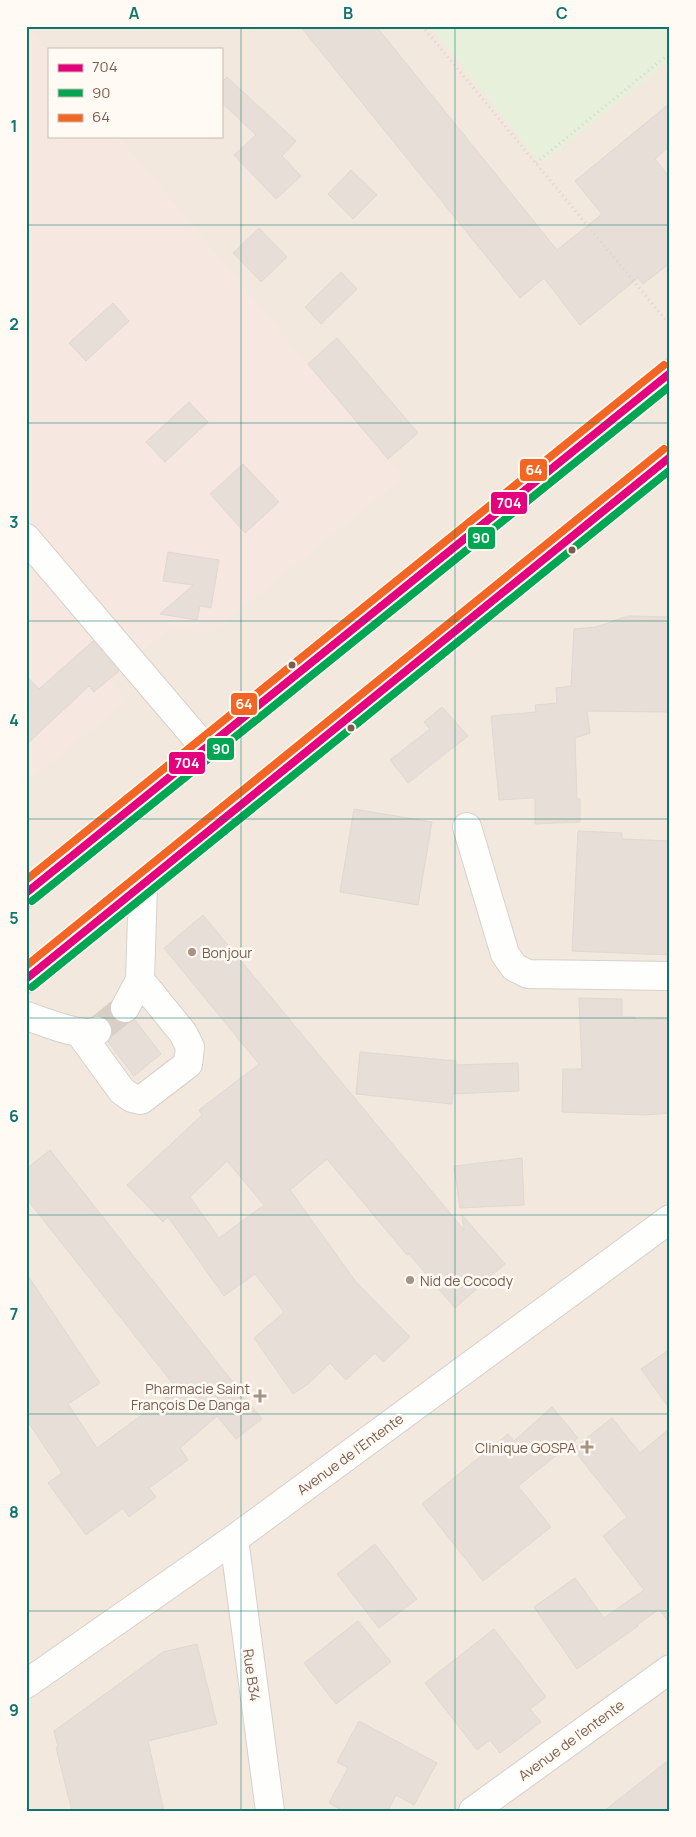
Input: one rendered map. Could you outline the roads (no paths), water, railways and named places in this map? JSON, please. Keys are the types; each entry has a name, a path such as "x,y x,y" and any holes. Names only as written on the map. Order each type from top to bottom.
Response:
{"main road":[{"path":"26,893 670,373"},
{"path":"26,979 670,457"}],"street":[{"path":"26,538 205,748"},
{"path":"468,827 505,954 514,967 528,974 670,976"},
{"path":"125,1008 140,980 143,886"},
{"path":"26,1016 88,1031 122,1091 132,1098 141,1100 188,1064 190,1047 184,1033 140,980"},
{"name":"Avenue de l'Entente","path":"26,1684 234,1539 670,1218"},
{"name":"Rue B34","path":"234,1539 270,1811"},
{"name":"Avenue de l'entente","path":"473,1811 670,1669"}],"tunnel":[{"path":"98,1030 125,1008"}],"place":[{"name":"Bonjour","path":"192,952"},
{"name":"Nid de Cocody","path":"410,1280"},
{"name":"Pharmacie Saint François De Danga","path":"260,1396"},
{"name":"Clinique GOSPA","path":"587,1447"}]}
